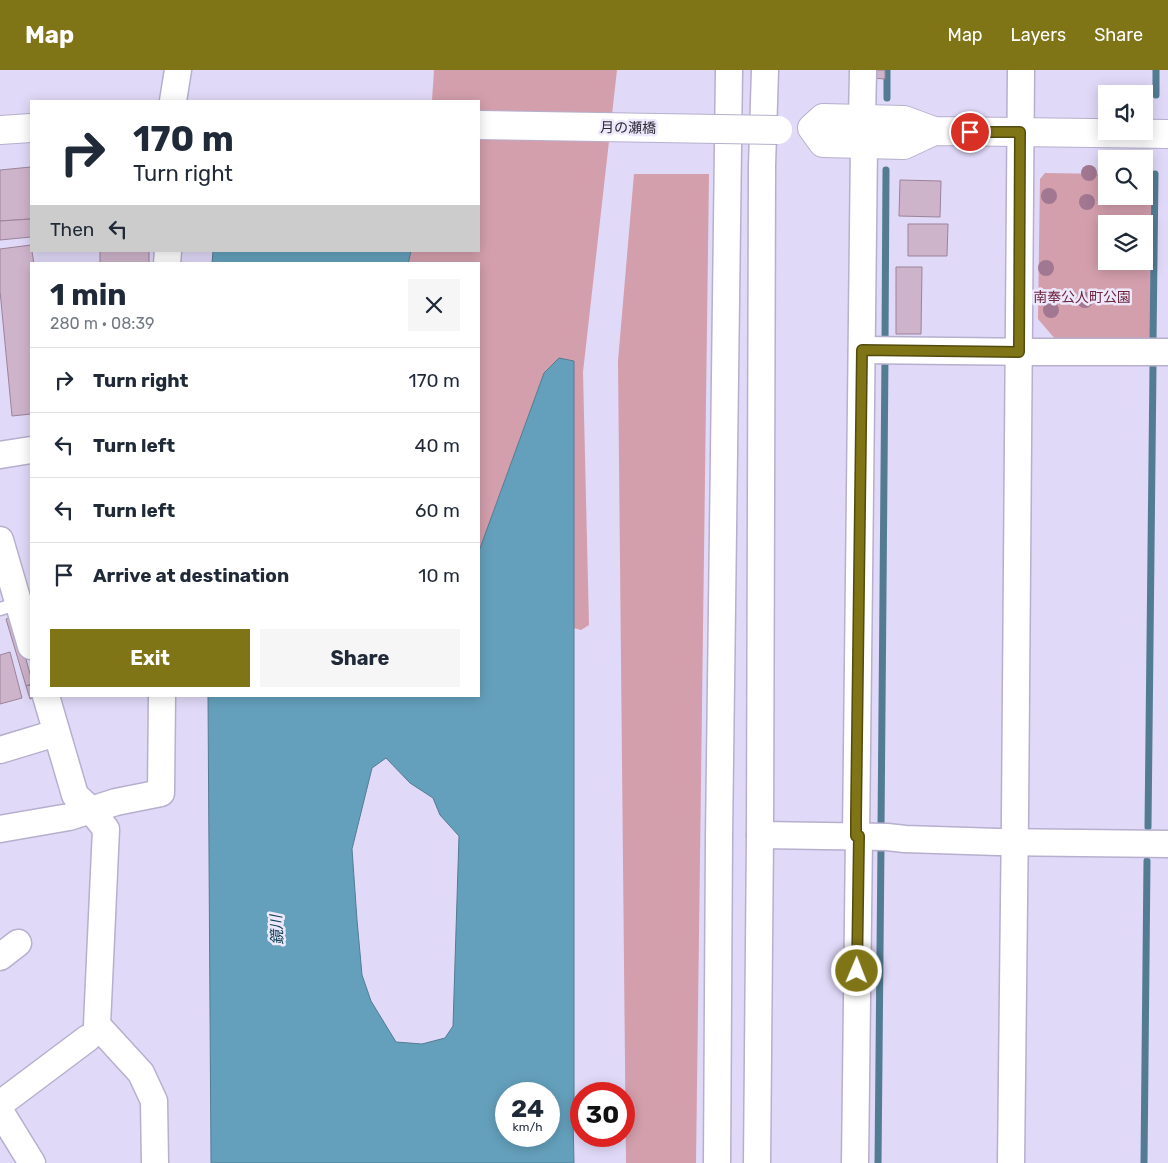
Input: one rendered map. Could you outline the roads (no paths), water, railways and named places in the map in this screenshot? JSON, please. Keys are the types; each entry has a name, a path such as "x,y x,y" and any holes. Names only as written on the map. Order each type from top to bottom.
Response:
{"street":[{"path":"173,100 178,70"},
{"path":"716,1163 729,70"},
{"path":"757,1163 762,166 765,70"},
{"path":"854,1163 863,70"},
{"path":"1011,1163 1021,70"},
{"name":"月の瀬橋","path":"480,125 778,130 812,128 823,143 863,131"},
{"path":"0,130 30,128"},
{"path":"863,131 904,144 934,131 1168,134"},
{"path":"862,350 1168,352"},
{"path":"0,455 30,450"},
{"path":"0,540 9,606 30,644"},
{"path":"46,697 75,796 90,809 106,829 97,1024 142,1073 154,1101 155,1163"},
{"path":"0,829 69,817 116,802 161,793 162,697"},
{"path":"0,750 56,733"},
{"path":"760,835 1168,844"},
{"path":"0,1104 88,1038"},
{"path":"0,1111 32,1163"}],"water":[{"path":"213,252 411,252 408,262 212,262"},
{"name":"鏡川","path":"559,358 574,361 574,1082 570,1082 570,1147 574,1147 574,1163 211,1163 208,697 480,697 480,548 544,373","holes":["386,758 410,783 433,798 440,815 459,836 453,1026 445,1038 422,1044 396,1042 371,1001 362,975 352,849 372,768"]}],"waterway":[{"path":"887,70 887,98"},
{"path":"1156,70 1156,95"},
{"path":"885,344 886,170"},
{"path":"1153,341 1155,174"},
{"path":"881,828 885,356"},
{"path":"1148,827 1153,367"},
{"path":"878,1163 881,846"},
{"path":"1144,1163 1147,861"}],"park label":[{"name":"南奉公人町公園","path":"1082,297"}]}
